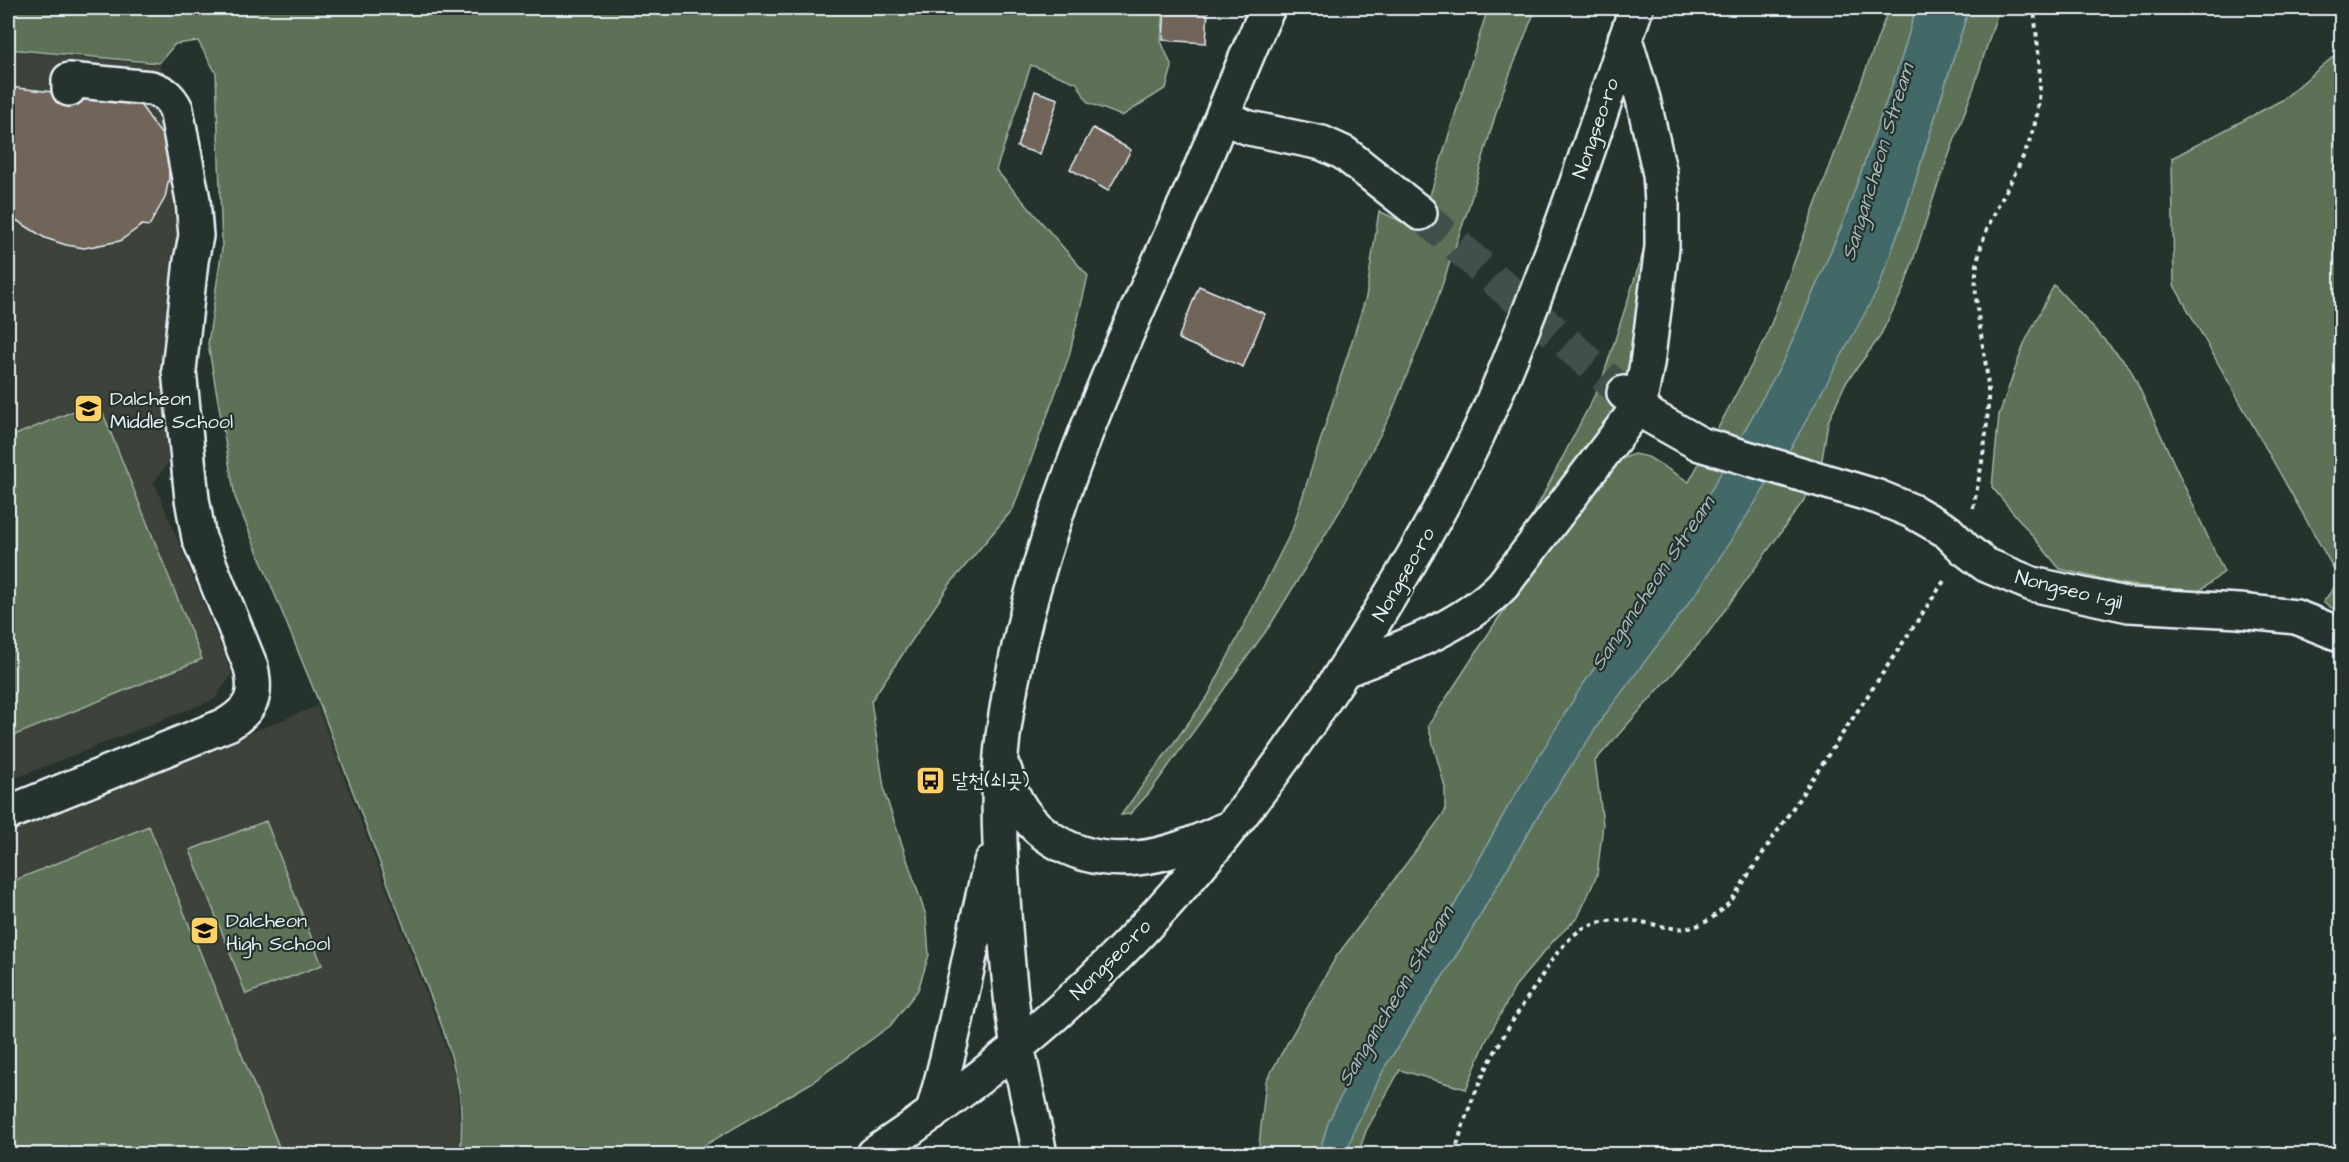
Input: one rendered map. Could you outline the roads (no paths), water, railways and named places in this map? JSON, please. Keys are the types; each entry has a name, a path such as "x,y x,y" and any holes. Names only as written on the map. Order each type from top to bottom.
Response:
{"street":[{"path":"1040,1155 1018,1047 1004,921 999,828 1003,738 1021,642 1043,555 1082,441 1268,8"},
{"name":"Nongseo-ro","path":"874,1155 932,1114 1018,1047 1104,968 1179,890 1234,825 1347,669 1425,538 1483,422 1523,330 1636,8"},
{"path":"1347,669 1418,641 1474,610 1503,585 1631,399 1647,364 1662,247 1662,202 1660,174 1643,99 1625,39"},
{"path":"8,813 228,724 240,716 250,704 255,686 251,667 199,538 192,499 179,370 191,261 196,236 193,200 176,109 171,99 162,91 151,88 69,80 69,89"},
{"path":"1222,117 1249,128 1322,143 1344,153 1420,213"},
{"name":"Nongseo 1-gil","path":"1631,399 1681,435 1700,444 1878,497 1912,511 1947,531 1986,565 2032,584 2129,605 2239,611 2296,617 2342,635"},
{"path":"1002,760 1009,790 1022,812 1046,837 1067,849 1119,859 1138,858 1186,847 1234,825"},
{"path":"932,1114 947,1065 976,923 999,828"}],"water":[{"name":"Sangancheon Stream","path":"1916,8 1969,8 1905,214 1877,291 1792,446 1698,591 1604,716 1536,819 1461,948 1386,1065 1355,1128 1346,1154 1319,1154 1328,1123 1361,1054 1447,919 1506,810 1580,689 1671,558 1785,358 1843,223 1902,57"}],"tunnel":[{"path":"1420,213 1622,392"}],"place":[{"name":"Dalcheon Middle School","path":"89,409"},
{"name":"달천(쇠곳)","path":"931,780"},
{"name":"Dalcheon High School","path":"205,931"}]}
